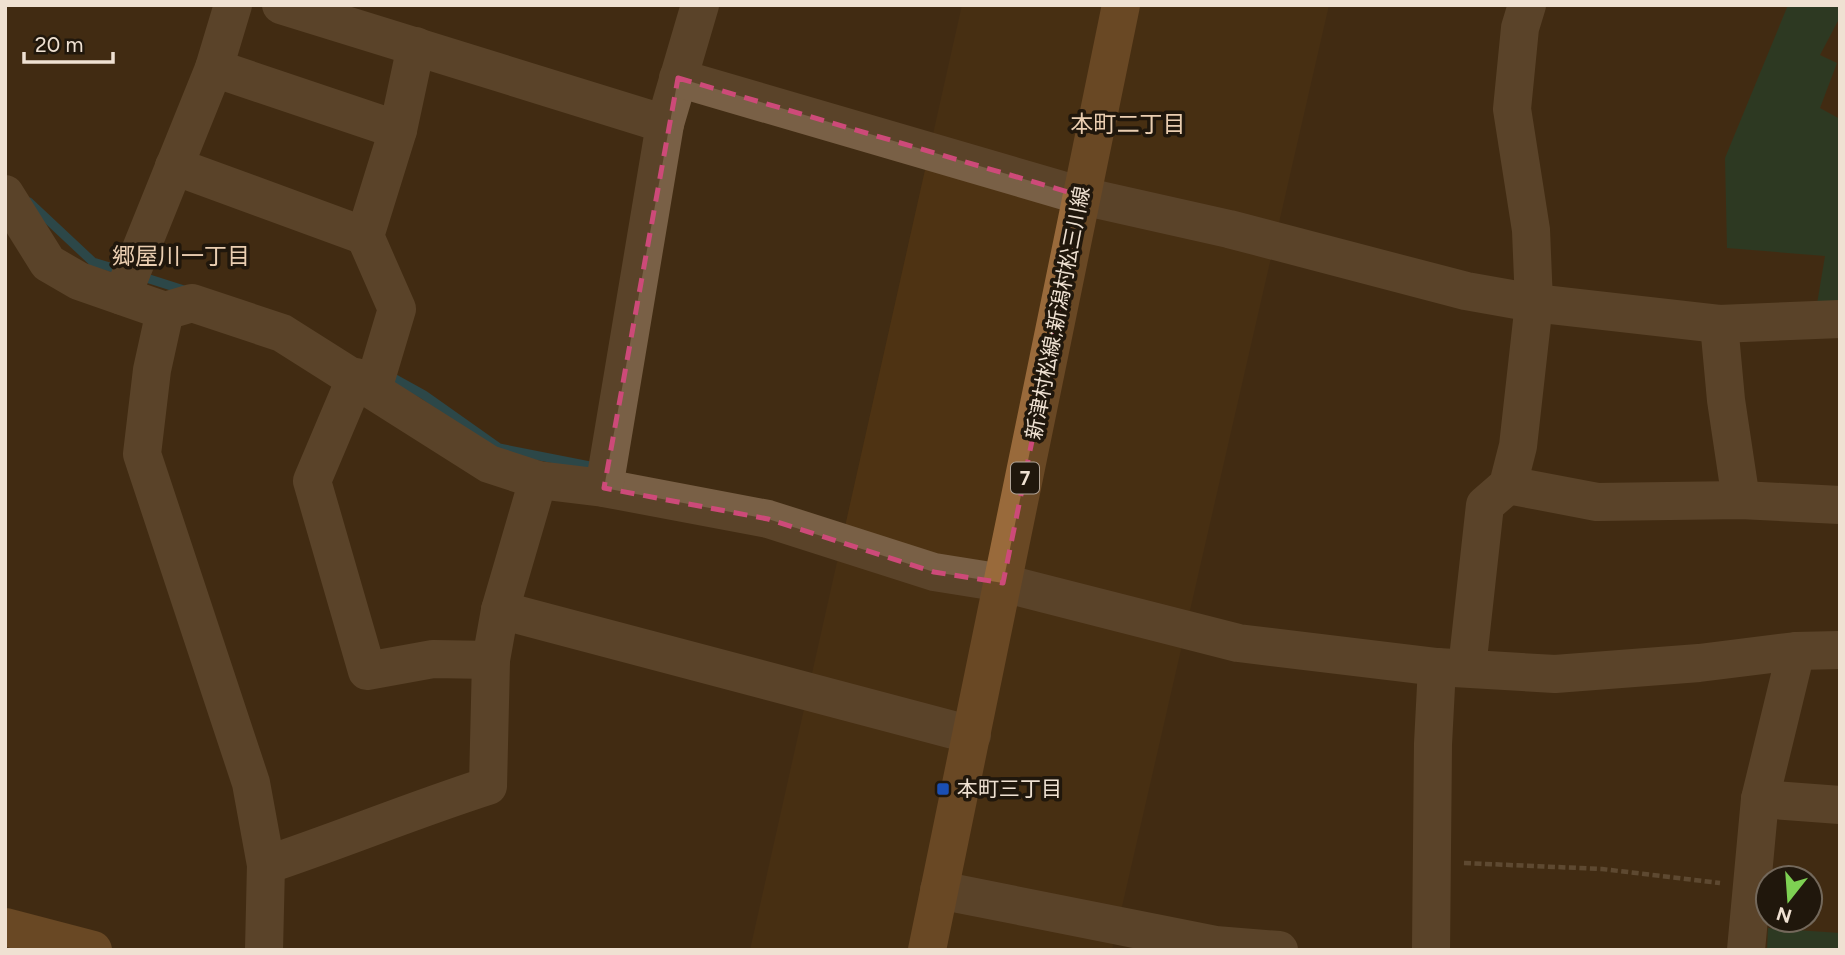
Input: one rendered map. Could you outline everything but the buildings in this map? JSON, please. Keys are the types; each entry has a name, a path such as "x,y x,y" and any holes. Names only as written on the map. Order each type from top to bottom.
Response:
{"main road":[{"name":"新津村松線;新潟村松三川線","path":"927,950 1121,5"},
{"path":"7,932 93,950"}],"street":[{"path":"122,296 214,68 233,5"},
{"path":"281,5 665,124"},
{"path":"604,488 665,124 700,5"},
{"path":"1431,950 1431,862 1452,668 1485,505 1508,485 1518,446 1534,303 1531,230 1512,109 1520,28 1527,5"},
{"path":"416,46 398,130 365,236 397,309 365,383 312,481 367,671 433,659 491,660"},
{"path":"214,68 398,130"},
{"path":"678,78 1082,196 1229,229 1466,291 1534,303 1719,324 1840,319"},
{"path":"174,166 365,236"},
{"path":"5,194 48,263 79,281 165,311 192,303 282,333 365,383 489,464 538,480 604,488 768,519 934,572 1003,583 1238,643 1452,668 1555,674 1699,663 1796,651 1840,650"},
{"path":"165,311 152,370 142,454 251,783 266,865 264,950"},
{"path":"1719,324 1726,400 1741,500"},
{"path":"266,865 327,845 408,811 488,786 491,660 500,610 538,480"},
{"path":"1508,485 1597,502 1741,500 1840,505"},
{"path":"500,610 972,735"},
{"path":"1746,950 1760,799 1796,651"},
{"path":"1760,799 1840,805"},
{"path":"939,890 1215,945 1279,950"}],"path":[{"path":"1431,862 1602,869 1752,887"}],"highlighted area":[{"path":"678,78 1082,196 1003,583 934,572 768,519 604,488"}],"shaded area":[{"path":"962,5 1329,5 1112,950 750,950"}],"green space":[{"path":"1788,5 1840,5 1840,17 1820,55 1837,63 1820,108 1840,119 1840,304 1817,304 1825,256 1727,248 1725,158"},
{"path":"1840,933 1840,950 1767,950 1768,934"}],"waterway":[{"path":"29,202 93,262 123,271"},
{"path":"140,276 187,291"},
{"path":"386,374 424,395 499,448 600,468"}],"place":[{"name":"本町三丁目","path":"943,789"}],"district":[{"name":"本町二丁目","path":"1128,124"},
{"name":"郷屋川一丁目","path":"181,256"}]}
